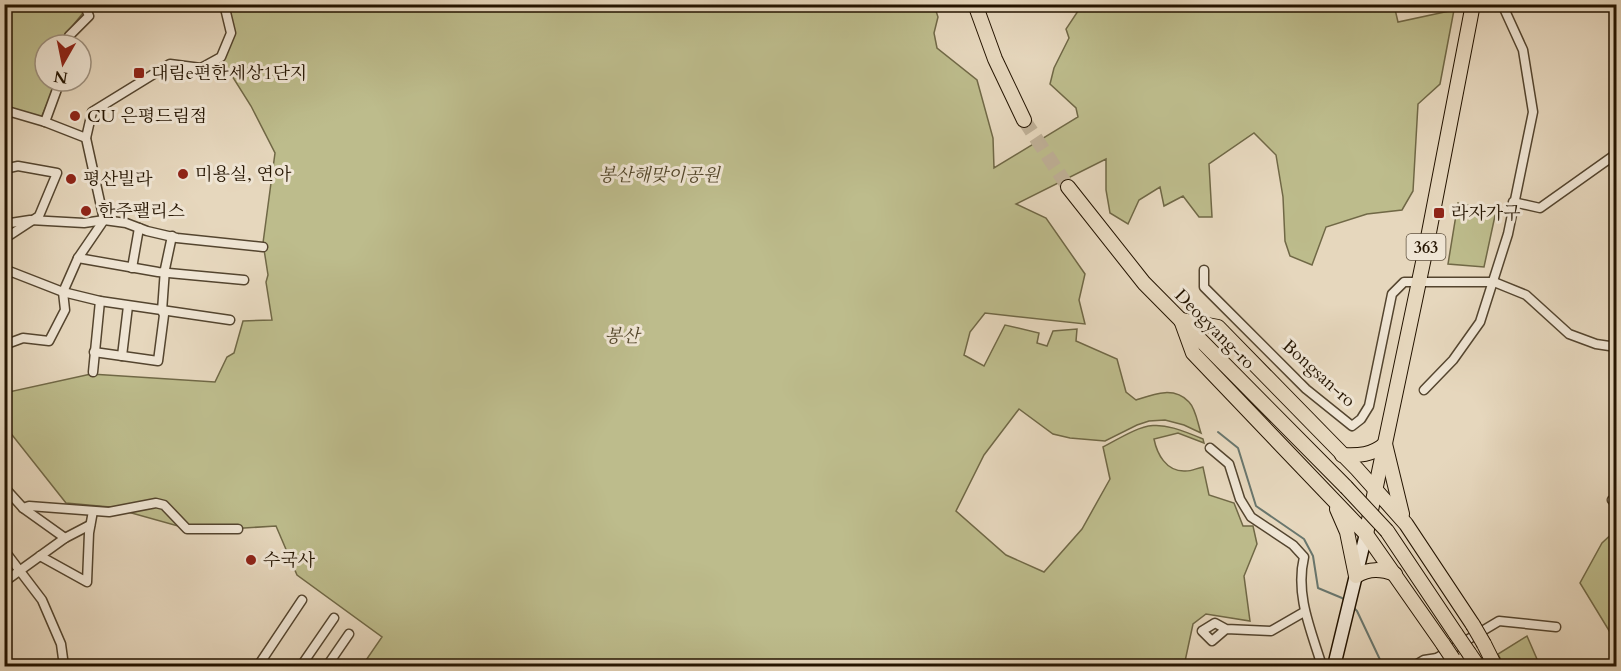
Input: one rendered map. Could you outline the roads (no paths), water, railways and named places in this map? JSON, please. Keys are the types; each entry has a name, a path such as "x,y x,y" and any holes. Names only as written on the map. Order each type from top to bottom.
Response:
{"main road":[{"path":"975,4 995,59 1024,120"},
{"name":"363","path":"1334,666 1385,444 1473,4"},
{"name":"Deogyang-ro","path":"1068,187 1144,283 1387,531 1478,666"},
{"path":"1181,320 1218,327 1375,489 1406,524 1473,625 1495,666"},
{"path":"1181,320 1193,353 1365,534 1443,644 1452,664"},
{"path":"1342,455 1375,452 1385,444 1406,524"},
{"path":"1330,496 1347,532 1356,576 1375,569 1395,574"}],"street":[{"path":"72,33 89,16 84,4"},
{"path":"4,345 23,338 49,340 65,310 63,292 78,258 104,220 86,138 92,112 170,64 201,68 221,57 231,33 224,4"},
{"path":"1424,390 1453,360 1480,322 1508,234 1533,112 1523,50 1502,4"},
{"path":"45,122 56,93"},
{"path":"4,110 45,122 86,138"},
{"path":"1513,202 1540,208 1617,154"},
{"path":"4,169 18,166 57,173 39,216 4,239"},
{"path":"4,224 33,220 84,223 104,220 126,223 172,236 262,247"},
{"path":"132,268 139,228"},
{"path":"94,352 158,361 164,315 162,311 165,271 172,236"},
{"path":"78,258 132,268 244,280"},
{"path":"4,269 63,292 99,302 230,320"},
{"name":"Bongsan-ro","path":"1204,270 1204,287 1306,389 1352,426 1361,419 1369,406 1392,294 1404,282 1494,282 1526,296 1569,334 1596,344 1617,347"},
{"path":"93,372 99,302"},
{"path":"122,356 128,306"},
{"path":"1210,448 1229,464 1240,500 1251,517 1293,545 1304,557 1300,572 1304,612 1322,666"},
{"path":"4,487 23,507 66,538"},
{"path":"23,507 109,512 156,503 164,505 187,529 238,529"},
{"path":"40,556 87,582 90,525 93,511"},
{"path":"4,582 66,538 90,525"},
{"path":"4,550 42,600 61,644 64,666"},
{"path":"258,666 302,600"},
{"path":"1226,629 1271,631 1304,612"},
{"path":"301,666 334,618"},
{"path":"1414,666 1424,660 1437,658 1499,621 1556,627"},
{"path":"327,666 349,634"},
{"path":"1437,658 1452,664"}],"waterway":[{"path":"1218,432 1238,448 1256,506 1304,539 1313,556 1318,588 1346,601"},
{"path":"1353,607 1383,666"}],"tunnel":[{"path":"1024,120 1068,187"}],"place":[{"name":"대림e편한세상1단지","path":"139,73"},
{"name":"CU 은평드림점","path":"75,116"},
{"name":"미용실, 연아","path":"183,174"},
{"name":"평산빌라","path":"71,179"},
{"name":"한주팰리스","path":"86,211"},
{"name":"라자가구","path":"1439,213"},
{"name":"수국사","path":"251,560"}],"park label":[{"name":"봉산해맞이공원","path":"659,175"},
{"name":"봉산","path":"622,336"}]}
